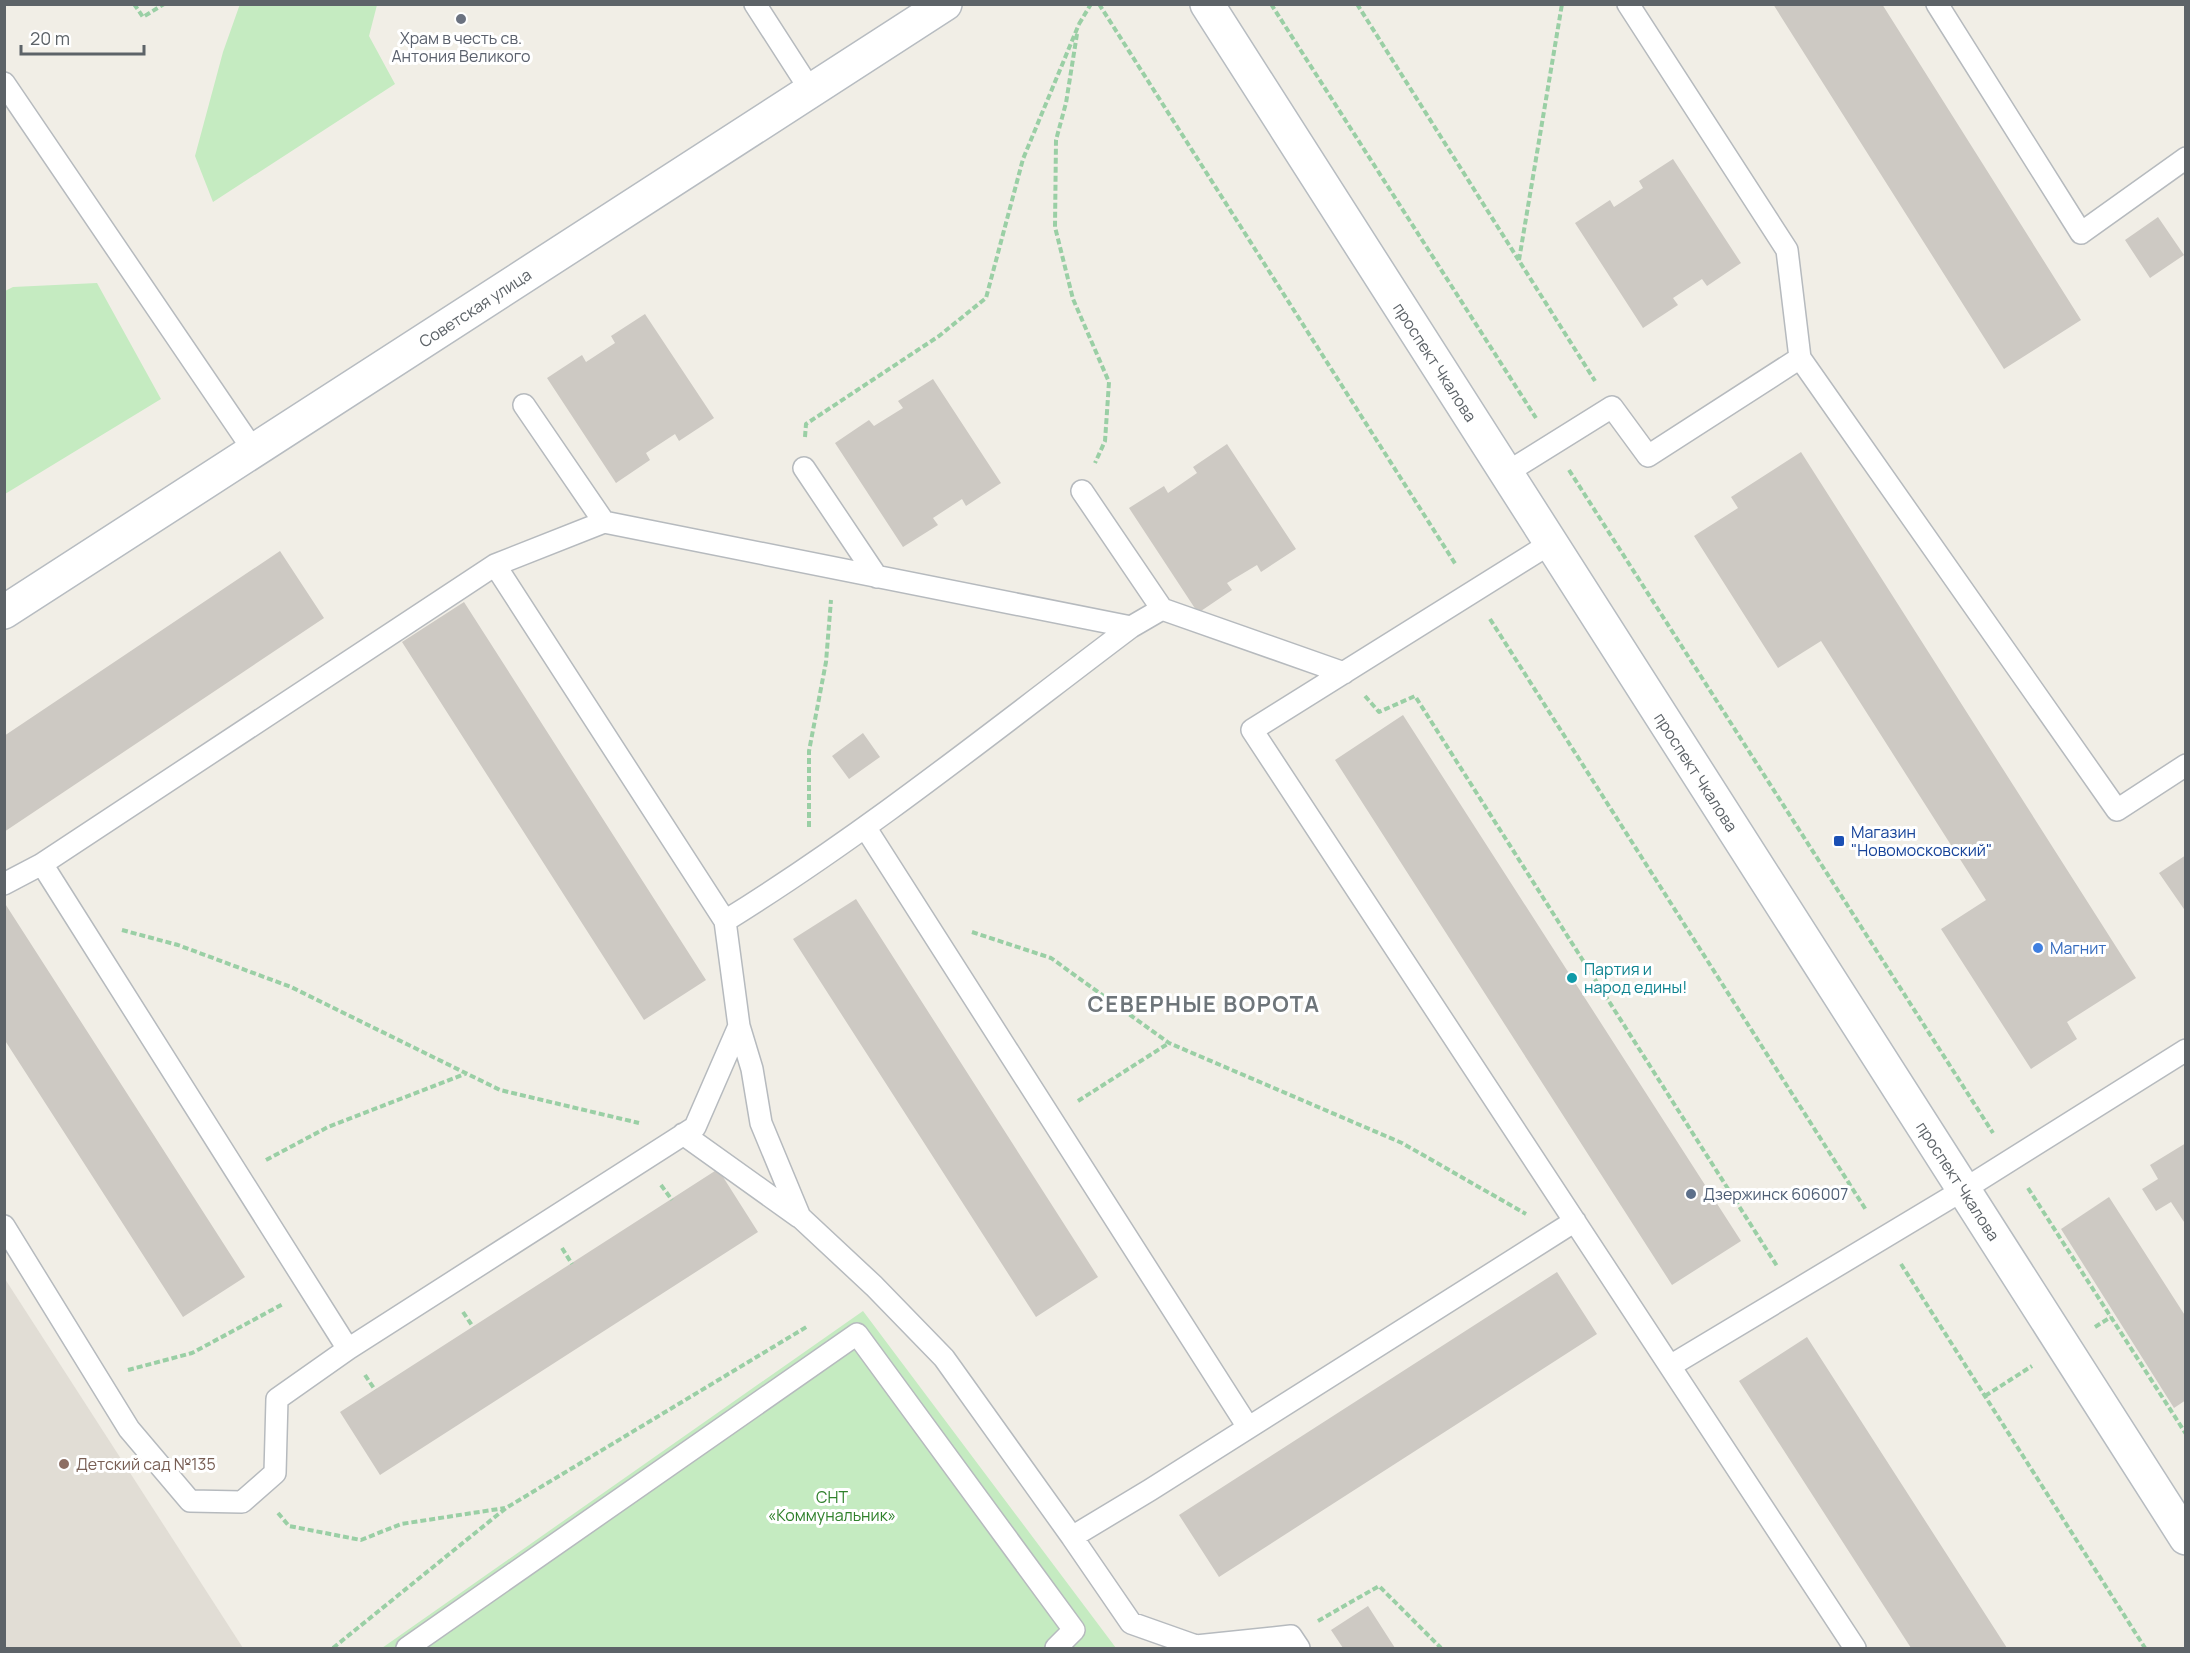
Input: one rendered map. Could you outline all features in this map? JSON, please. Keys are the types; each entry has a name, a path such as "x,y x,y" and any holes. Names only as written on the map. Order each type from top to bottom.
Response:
{"main road":[{"name":"Советская улица","path":"4,612 945,4"},
{"name":"проспект Чкалова","path":"1207,4 2186,1538"}],"lane":[{"path":"755,4 811,91"},
{"path":"1628,4 1787,250 1800,358 2117,810 2186,765"},
{"path":"1937,4 2081,233 2186,158"},
{"path":"4,83 254,451"},
{"path":"1506,473 1612,407 1648,456 1800,358"},
{"path":"524,405 604,522"},
{"path":"804,468 877,577"},
{"path":"1082,491 1162,609 1344,673"},
{"path":"4,884 42,864 495,565 604,522 1131,627"},
{"path":"1551,543 1252,730 1566,1227 1670,1366 1855,1648"},
{"path":"495,565 725,921 739,1026 752,1069 761,1123 800,1217"},
{"path":"725,921 776,890 866,827 1131,627 1162,609"},
{"path":"866,827 1248,1427"},
{"path":"42,864 348,1349"},
{"path":"4,1226 129,1429 190,1501 242,1502 275,1473 277,1399 348,1349 695,1127 739,1026"},
{"path":"1670,1366 1963,1190 2186,1050"},
{"path":"683,1134 800,1217 874,1286 944,1358 1131,1623 1196,1646 1295,1642"},
{"path":"1072,1537 1566,1227"},
{"path":"407,1648 857,1334 1074,1630 1056,1648"}],"path":[{"path":"134,4 142,18 164,4"},
{"path":"804,468 806,424 939,336 986,298 1023,159 1079,24 1091,4"},
{"path":"1100,4 2145,1648"},
{"path":"1271,4 2186,1434"},
{"path":"1356,4 1612,407"},
{"path":"1519,260 1562,4"},
{"path":"1079,24 1066,103 1056,140 1055,227 1073,299 1108,382 1105,441 1082,491"},
{"path":"809,828 809,751 826,662 833,568"},
{"path":"1344,673 1379,712 1415,696 1794,1292"},
{"path":"922,915 1051,958 1168,1043 1402,1143 1566,1227"},
{"path":"75,918 178,945 291,987 500,1090 683,1134"},
{"path":"1051,1119 1168,1043"},
{"path":"238,1175 328,1127 466,1073"},
{"path":"98,1377 192,1353 310,1289"},
{"path":"333,1648 506,1508 812,1323"},
{"path":"1985,1396 2063,1346"},
{"path":"257,1489 289,1526 361,1540 401,1524 506,1508"},
{"path":"1295,1642 1379,1586 1441,1648"}],"shaded area":[{"name":"Детский сад №135","path":"5,1279 243,1648 5,1648"}],"green space":[{"path":"240,4 377,5 369,36 395,84 213,202 195,156 223,52"},
{"path":"97,283 161,399 5,494 5,291 13,287"},
{"name":"СНТ «Коммунальник»","path":"863,1311 1116,1648 382,1648"}],"building":[{"path":"1773,4 1882,4 2081,320 2004,369"},
{"path":"1673,159 1741,263 1707,286 1702,279 1673,298 1678,305 1643,328 1575,223 1610,200 1614,207 1643,188 1639,181"},
{"path":"2158,217 2184,255 2150,278 2125,240"},
{"path":"645,314 714,418 679,441 675,434 646,453 650,460 616,483 547,378 582,355 586,362 615,343 611,336"},
{"path":"933,379 1001,483 966,506 962,499 933,518 938,525 903,547 835,443 869,420 874,426 903,408 898,401"},
{"path":"1227,444 1296,549 1261,572 1257,565 1227,583 1232,590 1198,613 1129,508 1164,486 1168,493 1197,473 1193,467"},
{"path":"1801,452 2136,978 2067,1022 2077,1039 2031,1069 1941,929 1986,900 1821,641 1778,668 1694,536 1738,508 1731,497"},
{"path":"280,551 324,618 4,832 4,736"},
{"path":"464,602 706,980 644,1020 402,642"},
{"path":"1403,715 1741,1241 1672,1285 1335,760"},
{"path":"863,733 880,757 849,779 832,756"},
{"path":"2186,855 2186,912 2159,873"},
{"path":"856,899 1098,1277 1036,1317 793,939"},
{"path":"4,902 245,1277 183,1317 4,1039"},
{"path":"2186,1143 2186,1225 2171,1202 2156,1211 2142,1189 2158,1179 2150,1165"},
{"path":"718,1169 758,1232 380,1475 340,1412"},
{"path":"2109,1197 2186,1317 2186,1400 2174,1408 2061,1229"},
{"path":"1557,1272 1597,1334 1219,1577 1179,1515"},
{"path":"1807,1337 2007,1648 1911,1648 1739,1381"},
{"path":"1368,1606 1395,1648 1343,1648 1331,1630"}],"place":[{"name":"Храм в честь св. Антония Великого","path":"461,19"},
{"name":"Магазин \"Новомосковский\"","path":"1839,841"},
{"name":"Магнит","path":"2038,948"},
{"name":"Партия и народ едины!","path":"1572,978"},
{"name":"Дзержинск 606007","path":"1691,1194"},
{"name":"Детский сад №135","path":"64,1464"}],"district":[{"name":"СЕВЕРНЫЕ ВОРОТА","path":"1204,1004"}]}
